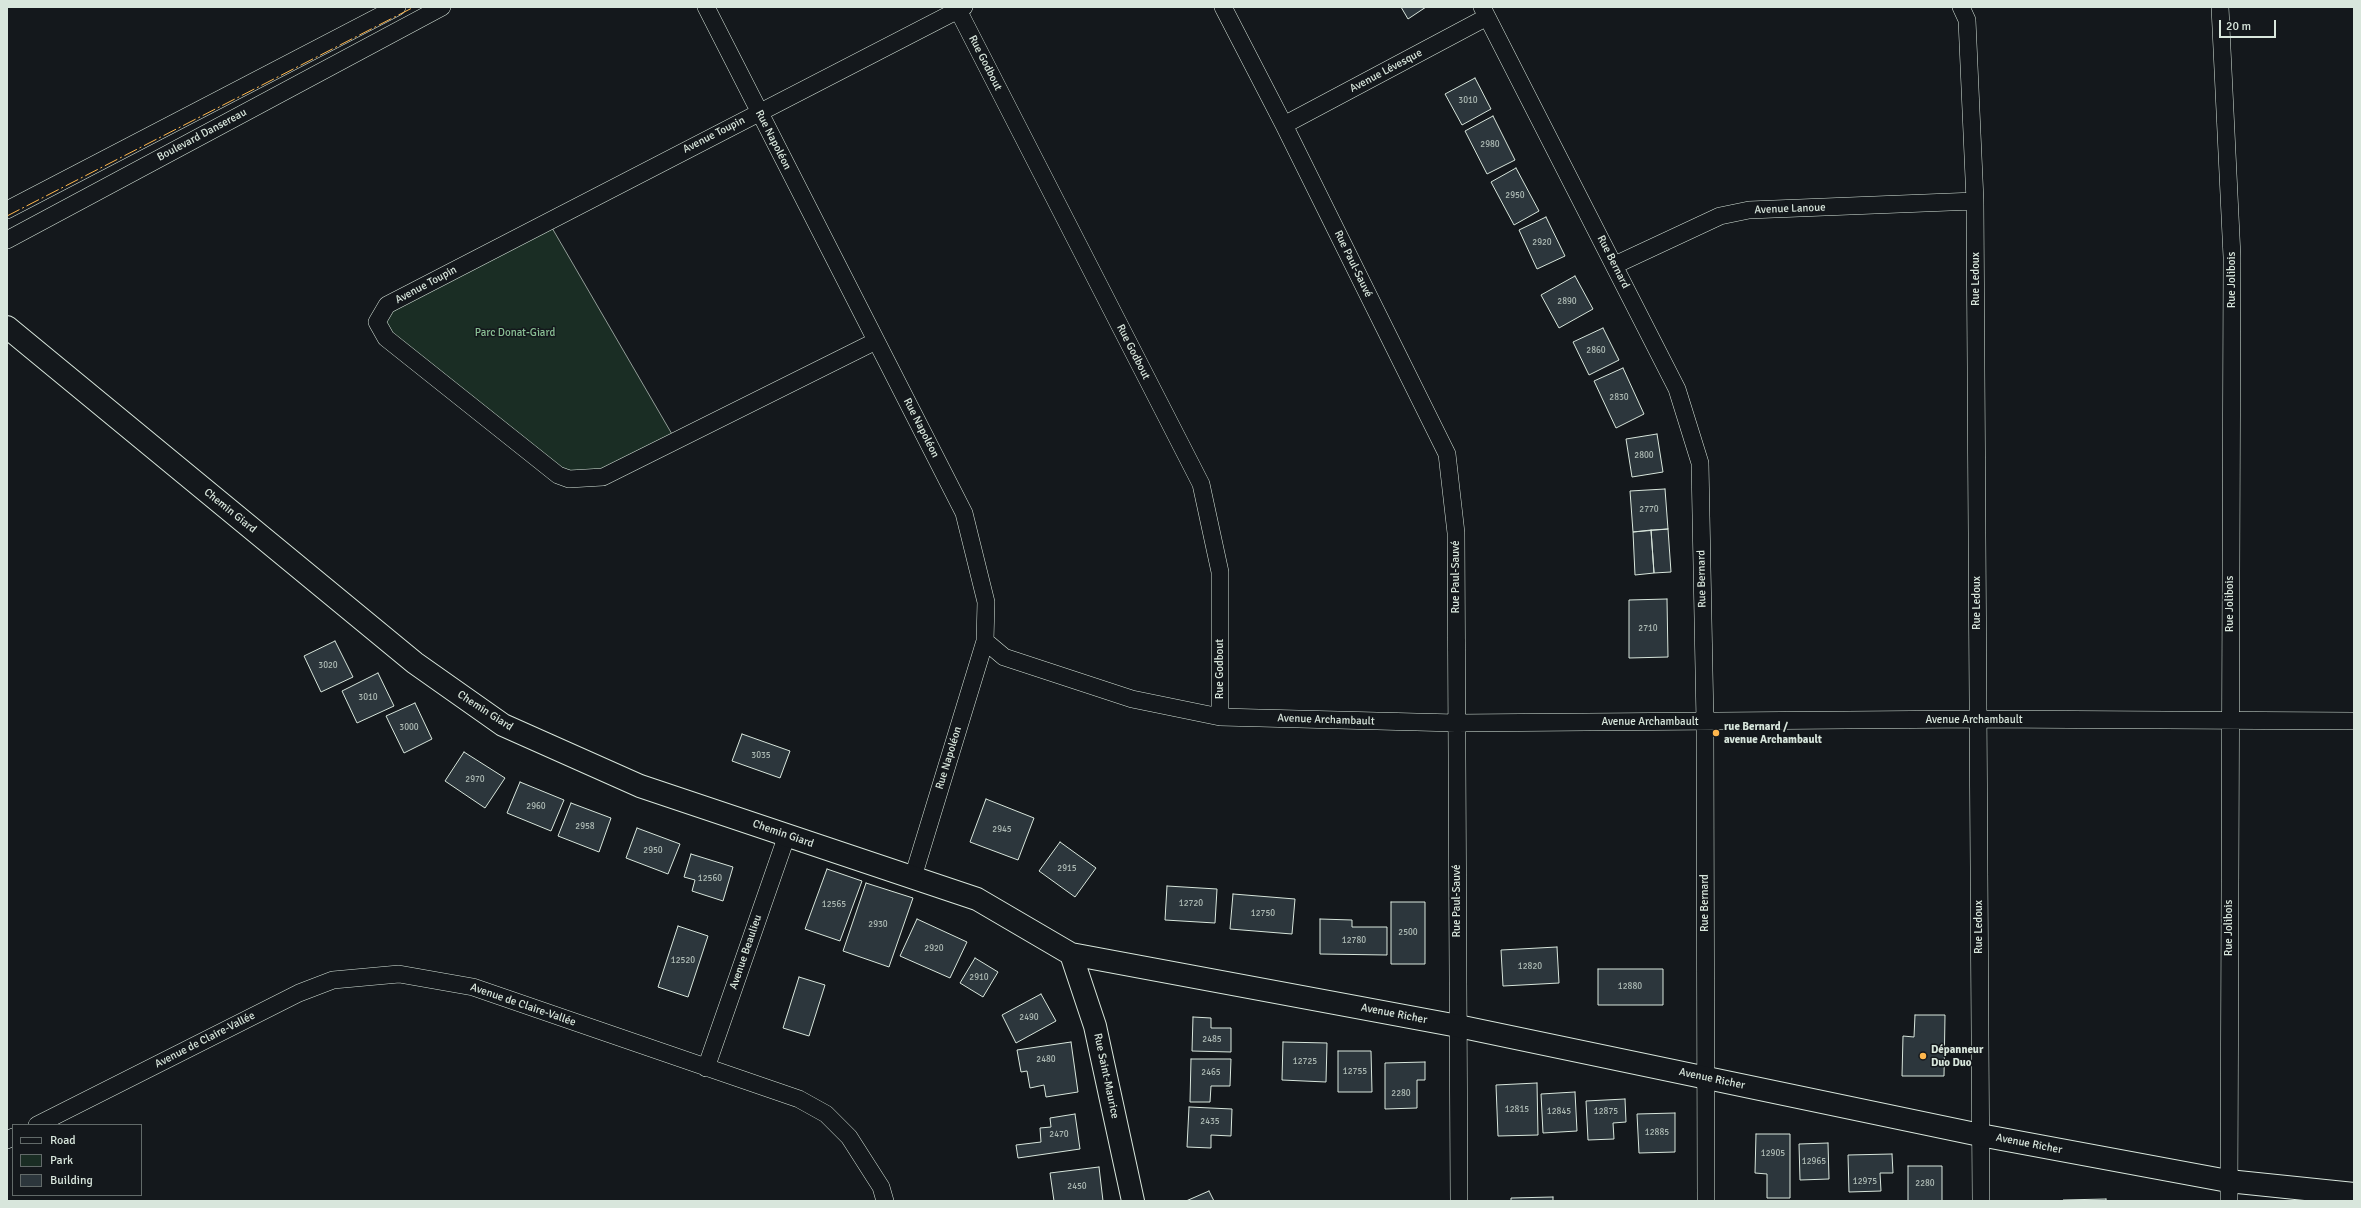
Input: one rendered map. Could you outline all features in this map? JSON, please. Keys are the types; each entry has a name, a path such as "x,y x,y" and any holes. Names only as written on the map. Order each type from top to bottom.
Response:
{"street":[{"name":"Boulevard Dansereau","path":"7,240 442,7"},
{"name":"Rue Napoléon","path":"706,7 964,513 986,602 985,641 913,878"},
{"name":"Rue Paul-Sauvé","path":"1223,7 1284,125 1447,454 1456,533 1459,1201"},
{"name":"Rue Ledoux","path":"1961,7 1966,20 1975,201 1981,1201"},
{"name":"Rue Jolibois","path":"2220,7 2232,257 2228,1191"},
{"name":"Avenue Toupin","path":"876,341 603,477 569,479 558,475 386,338 377,322 387,305 961,9"},
{"name":"Rue Godbout","path":"961,9 1201,484 1220,572 1220,717"},
{"path":"7,210 392,10 398,30"},
{"name":"Avenue Lévesque","path":"1284,125 1484,12"},
{"name":"Rue Bernard","path":"1484,12 1677,389 1700,463 1705,722 1706,1201"},
{"name":"Avenue Lanoue","path":"1615,266 1720,216 1749,210 1975,201"},
{"name":"Chemin Giard","path":"7,327 415,663 503,725 640,786 977,899 1071,954"},
{"name":"Avenue Archambault","path":"985,641 1004,657 1132,700 1220,717 1456,723 1978,719 2229,719 2354,721"},
{"name":"Avenue Beaulieu","path":"706,1068 787,835"},
{"name":"Avenue Richer","path":"1071,954 1458,1026 1980,1134 2228,1191 2354,1194"},
{"name":"Rue Saint-Maurice","path":"1071,954 1095,1026 1133,1201"},
{"name":"Avenue de Claire-Vallée","path":"39,1124 299,993 333,980 399,974 473,987 798,1099 826,1114 849,1137 881,1187 885,1201"}],"green space":[{"name":"Parc Donat-Giard","path":"548,221 676,441 603,477 569,479 386,338 387,305"}],"building":[{"path":"1401,7 1426,7 1408,19"},
{"path":"1475,78 1491,109 1462,125 1445,94"},
{"path":"1493,116 1515,160 1487,174 1465,131"},
{"path":"1516,168 1539,211 1514,225 1491,182"},
{"path":"1546,217 1565,256 1537,269 1519,230"},
{"path":"1575,276 1593,309 1559,328 1541,295"},
{"path":"1603,328 1619,360 1589,375 1573,342"},
{"path":"1623,368 1644,414 1616,428 1594,381"},
{"path":"1657,434 1663,472 1632,477 1626,439"},
{"path":"1665,489 1668,529 1633,532 1630,491"},
{"path":"1668,529 1671,572 1654,573 1651,530"},
{"path":"1651,530 1654,573 1635,575 1633,532"},
{"path":"1667,599 1668,657 1629,658 1629,600"},
{"path":"335,641 353,677 321,692 304,656"},
{"path":"378,673 394,706 357,723 342,691"},
{"path":"415,703 432,739 404,753 386,716"},
{"path":"742,734 790,751 780,778 732,761"},
{"path":"464,752 505,778 485,808 445,781"},
{"path":"520,782 564,800 551,831 507,813"},
{"path":"986,799 1034,818 1018,860 970,842"},
{"path":"571,803 611,818 599,852 558,836"},
{"path":"637,828 680,844 668,874 626,858"},
{"path":"1060,842 1096,868 1075,897 1039,871"},
{"path":"691,854 733,867 723,901 692,891 695,880 684,877"},
{"path":"827,869 862,881 840,941 805,929"},
{"path":"866,883 913,898 889,967 843,951"},
{"path":"1167,886 1217,889 1215,923 1165,920"},
{"path":"1233,894 1295,899 1292,934 1230,929"},
{"path":"1391,902 1425,902 1425,964 1391,964"},
{"path":"917,919 967,942 950,978 900,956"},
{"path":"1320,919 1352,920 1352,927 1387,927 1387,955 1320,954"},
{"path":"678,926 708,936 688,997 658,987"},
{"path":"1557,947 1559,983 1503,986 1501,950"},
{"path":"975,958 998,972 983,997 960,983"},
{"path":"1598,969 1663,969 1663,1005 1598,1005"},
{"path":"799,977 825,985 809,1036 783,1028"},
{"path":"1041,994 1056,1021 1016,1043 1002,1015"},
{"name":"Dépanneur Duo Duo","path":"1915,1015 1945,1015 1944,1076 1902,1076 1903,1036 1914,1037"},
{"path":"1193,1017 1211,1018 1211,1028 1231,1028 1231,1052 1192,1051"},
{"path":"1071,1042 1078,1092 1046,1097 1044,1085 1030,1088 1027,1071 1021,1072 1017,1050"},
{"path":"1283,1042 1327,1043 1326,1082 1282,1080"},
{"path":"1338,1051 1371,1051 1372,1092 1338,1092"},
{"path":"1191,1059 1231,1059 1230,1086 1211,1086 1210,1102 1190,1102"},
{"path":"1425,1062 1425,1080 1417,1080 1417,1108 1385,1109 1385,1063"},
{"path":"1537,1083 1538,1135 1498,1136 1496,1085"},
{"path":"1575,1092 1577,1131 1543,1133 1541,1094"},
{"path":"1625,1099 1626,1122 1613,1123 1614,1139 1588,1140 1586,1101"},
{"path":"1189,1107 1232,1109 1231,1136 1211,1135 1211,1148 1187,1147"},
{"path":"1675,1113 1675,1152 1639,1153 1637,1114"},
{"path":"1075,1114 1080,1149 1018,1158 1016,1145 1041,1142 1040,1128 1051,1127 1050,1118"},
{"path":"1756,1134 1790,1134 1790,1198 1767,1198 1767,1174 1755,1173"},
{"path":"1828,1143 1829,1179 1800,1180 1799,1144"},
{"path":"1892,1154 1893,1173 1880,1173 1881,1191 1849,1192 1848,1155"},
{"path":"1908,1166 1942,1166 1942,1201 1908,1201"},
{"path":"1099,1167 1103,1201 1054,1201 1050,1173"},
{"path":"1209,1191 1214,1201 1186,1201"},
{"path":"1553,1197 1553,1201 1511,1201 1511,1198"},
{"path":"2106,1199 2106,1201 2063,1201 2063,1200"}],"power":[{"path":"7,216 414,7"}],"place":[{"name":"rue Bernard / avenue Archambault","path":"1716,733"},
{"name":"Dépanneur Duo Duo","path":"1923,1056"}]}
